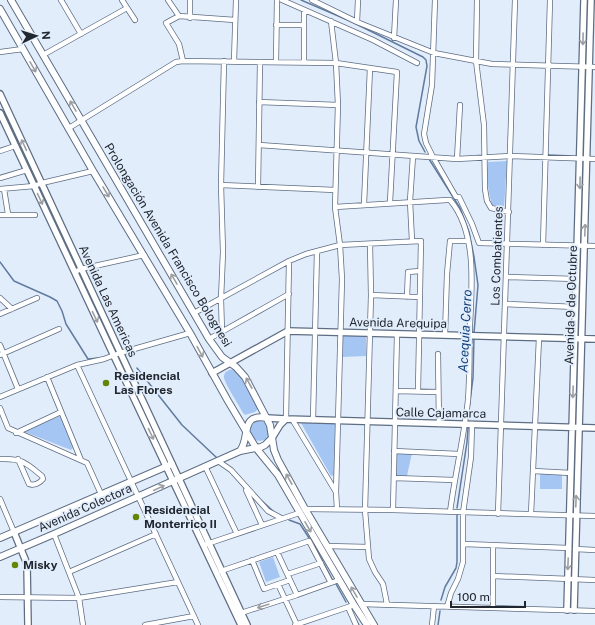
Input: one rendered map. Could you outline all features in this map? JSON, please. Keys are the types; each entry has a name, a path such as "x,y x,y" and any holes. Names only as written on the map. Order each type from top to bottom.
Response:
{"main road":[{"name":"Prolongación Avenida Francisco Bolognesi","path":"11,0 209,339 219,353 245,377 270,425 274,450 278,460 305,509 374,625"},
{"path":"0,9 93,171 190,333 256,448 278,475 338,580 351,606 367,625"},
{"name":"Calle Cajamarca","path":"246,431 246,426 252,420 259,417 267,418"},
{"path":"240,451 245,441 246,431"},
{"path":"256,448 265,445 272,438"},
{"name":"Avenida Colectora","path":"0,557 139,497 240,451 256,448"},
{"name":"Avenida Colectora","path":"0,538 169,465"}],"street":[{"path":"61,0 81,34"},
{"path":"122,0 135,20"},
{"path":"168,0 179,16"},
{"path":"190,0 190,18"},
{"path":"234,61 236,0"},
{"path":"276,62 277,0"},
{"path":"282,0 373,40 418,64"},
{"path":"312,0 320,2 357,22 434,53 476,61 547,66 589,67"},
{"path":"357,22 358,0"},
{"path":"394,38 396,0"},
{"path":"436,0 432,85 424,134 429,157 456,197 459,197 472,224 478,243 508,245 595,246"},
{"path":"477,0 476,61 484,125 485,189 487,201 491,208 509,212"},
{"name":"Los Combatientes","path":"498,514 515,0"},
{"path":"543,245 550,0"},
{"name":"Avenida 9 de Octubre","path":"578,339 576,307 577,279 581,246 580,158 589,67 584,0"},
{"name":"Avenida 9 de Octubre","path":"571,610 574,579 576,516 575,427 581,246 587,158 591,0"},
{"path":"43,55 127,8"},
{"path":"304,10 304,62"},
{"path":"183,61 179,44 166,23 179,16 190,18 235,20"},
{"path":"331,21 336,63 338,105 338,151 335,206 340,245 342,279 336,492 337,509"},
{"path":"276,25 304,25"},
{"path":"0,52 23,49"},
{"path":"222,332 221,299 223,252 221,186 224,61"},
{"path":"68,128 176,62 234,61 336,63 397,72 390,202"},
{"path":"258,187 260,62"},
{"path":"364,204 370,68"},
{"name":"Avenida Las Americas","path":"0,94 120,353 242,625"},
{"path":"260,102 338,105"},
{"path":"457,159 460,105"},
{"name":"Avenida Las Americas","path":"0,113 2,124 27,170 114,356 169,465"},
{"path":"259,145 457,159 511,156 595,159"},
{"path":"0,151 15,146"},
{"path":"412,241 410,201 413,156"},
{"path":"0,178 27,170"},
{"path":"8,214 2,189 34,186 93,171"},
{"path":"221,186 335,190"},
{"path":"335,206 450,200 459,214 468,241 472,276 468,424 471,457 461,512 464,544 462,570 451,593 447,607"},
{"path":"0,215 34,215"},
{"path":"194,313 289,261 306,254 340,245 420,241 418,391"},
{"path":"445,335 447,274 450,241 468,241"},
{"path":"370,244 371,295 364,510 371,565 383,584 387,604"},
{"path":"313,420 317,251"},
{"path":"75,272 81,269 144,255"},
{"path":"272,438 286,419 289,261"},
{"path":"408,297 408,272 420,270"},
{"path":"506,277 577,279"},
{"path":"209,339 289,294"},
{"path":"371,295 420,297"},
{"path":"0,298 12,309"},
{"path":"0,314 37,298"},
{"path":"505,304 576,307"},
{"path":"2,354 59,329"},
{"path":"212,373 288,331"},
{"name":"Avenida Arequipa","path":"288,331 595,339"},
{"path":"0,396 77,365 114,356 190,333"},
{"path":"393,510 397,334"},
{"path":"531,514 539,338"},
{"path":"0,345 2,354 18,389"},
{"path":"438,354 439,424"},
{"path":"77,365 198,625"},
{"path":"47,377 81,460"},
{"path":"396,391 438,392"},
{"path":"0,408 8,428 88,463 101,494"},
{"path":"16,432 61,412"},
{"name":"Calle Cajamarca","path":"267,418 595,428"},
{"path":"292,419 336,492"},
{"path":"450,512 459,454 468,424"},
{"name":"Avenida 9 de Octubre","path":"571,610 568,578 569,515 575,427"},
{"path":"394,452 459,454"},
{"path":"0,459 18,459 26,463 42,476 43,478 40,482 34,485 29,484 18,459"},
{"path":"218,461 231,470 268,511 282,518"},
{"path":"206,466 237,534"},
{"path":"534,471 571,473"},
{"path":"394,478 454,480"},
{"path":"244,486 262,525"},
{"path":"0,499 27,564 28,625"},
{"path":"305,509 595,516"},
{"path":"206,544 299,512"},
{"path":"54,534 79,598 83,625"},
{"path":"69,572 156,534"},
{"path":"221,571 309,541 332,583"},
{"name":"Avenida Las Americas","path":"206,544 247,625"},
{"path":"464,544 569,548"},
{"path":"327,546 368,547"},
{"path":"493,546 493,608"},
{"path":"575,549 595,550"},
{"path":"277,552 298,595"},
{"path":"252,560 264,589 290,580"},
{"path":"288,574 321,563"},
{"path":"493,576 595,580"},
{"path":"241,613 298,595 338,580"},
{"path":"0,597 79,598 178,582"},
{"path":"278,584 296,625 351,606 356,625"},
{"path":"361,604 595,611"},
{"path":"432,625 434,606"},
{"path":"145,625 194,616"}],"shaded area":[{"path":"507,161 504,208 492,205 489,194 487,168 488,162"},
{"path":"343,334 366,334 366,356 342,357"},
{"path":"235,369 238,371 258,406 258,409 255,412 245,415 243,413 225,381 225,373 229,370"},
{"path":"60,416 73,448 71,450 25,432 25,431"},
{"path":"260,421 267,424 270,431 267,438 260,441 253,438 250,431 253,424"},
{"path":"302,421 335,424 334,475 331,476 301,423"},
{"path":"397,453 412,453 407,476 396,476"},
{"path":"540,474 562,474 562,489 540,489"},
{"path":"273,557 280,577 266,582 259,562"}],"waterway":[{"name":"Acequia Cerro","path":"301,0 350,21 423,57 426,60 427,66 416,127 419,141 425,152"},
{"name":"Acequia Cerro","path":"429,159 460,208 469,232 478,285 474,333"},
{"path":"0,262 14,281 57,301 66,324 88,359 99,358"},
{"name":"Acequia Cerro","path":"469,409 473,378 474,337"},
{"path":"137,368 182,425 217,458"},
{"name":"Acequia Cerro","path":"457,508 468,428"},
{"path":"262,501 273,511"},
{"name":"Acequia Cerro","path":"441,600 445,587 456,568 457,514"},
{"path":"289,520 300,524 311,541"},
{"path":"314,545 332,579"},
{"path":"336,584 346,602"},
{"name":"Acequia Cerro","path":"438,625 440,611"},
{"path":"354,616 359,625"}],"place":[{"name":"Residencial Las Flores","path":"106,383"},
{"name":"Residencial Monterrico II","path":"136,517"},
{"name":"Misky","path":"15,565"}]}
